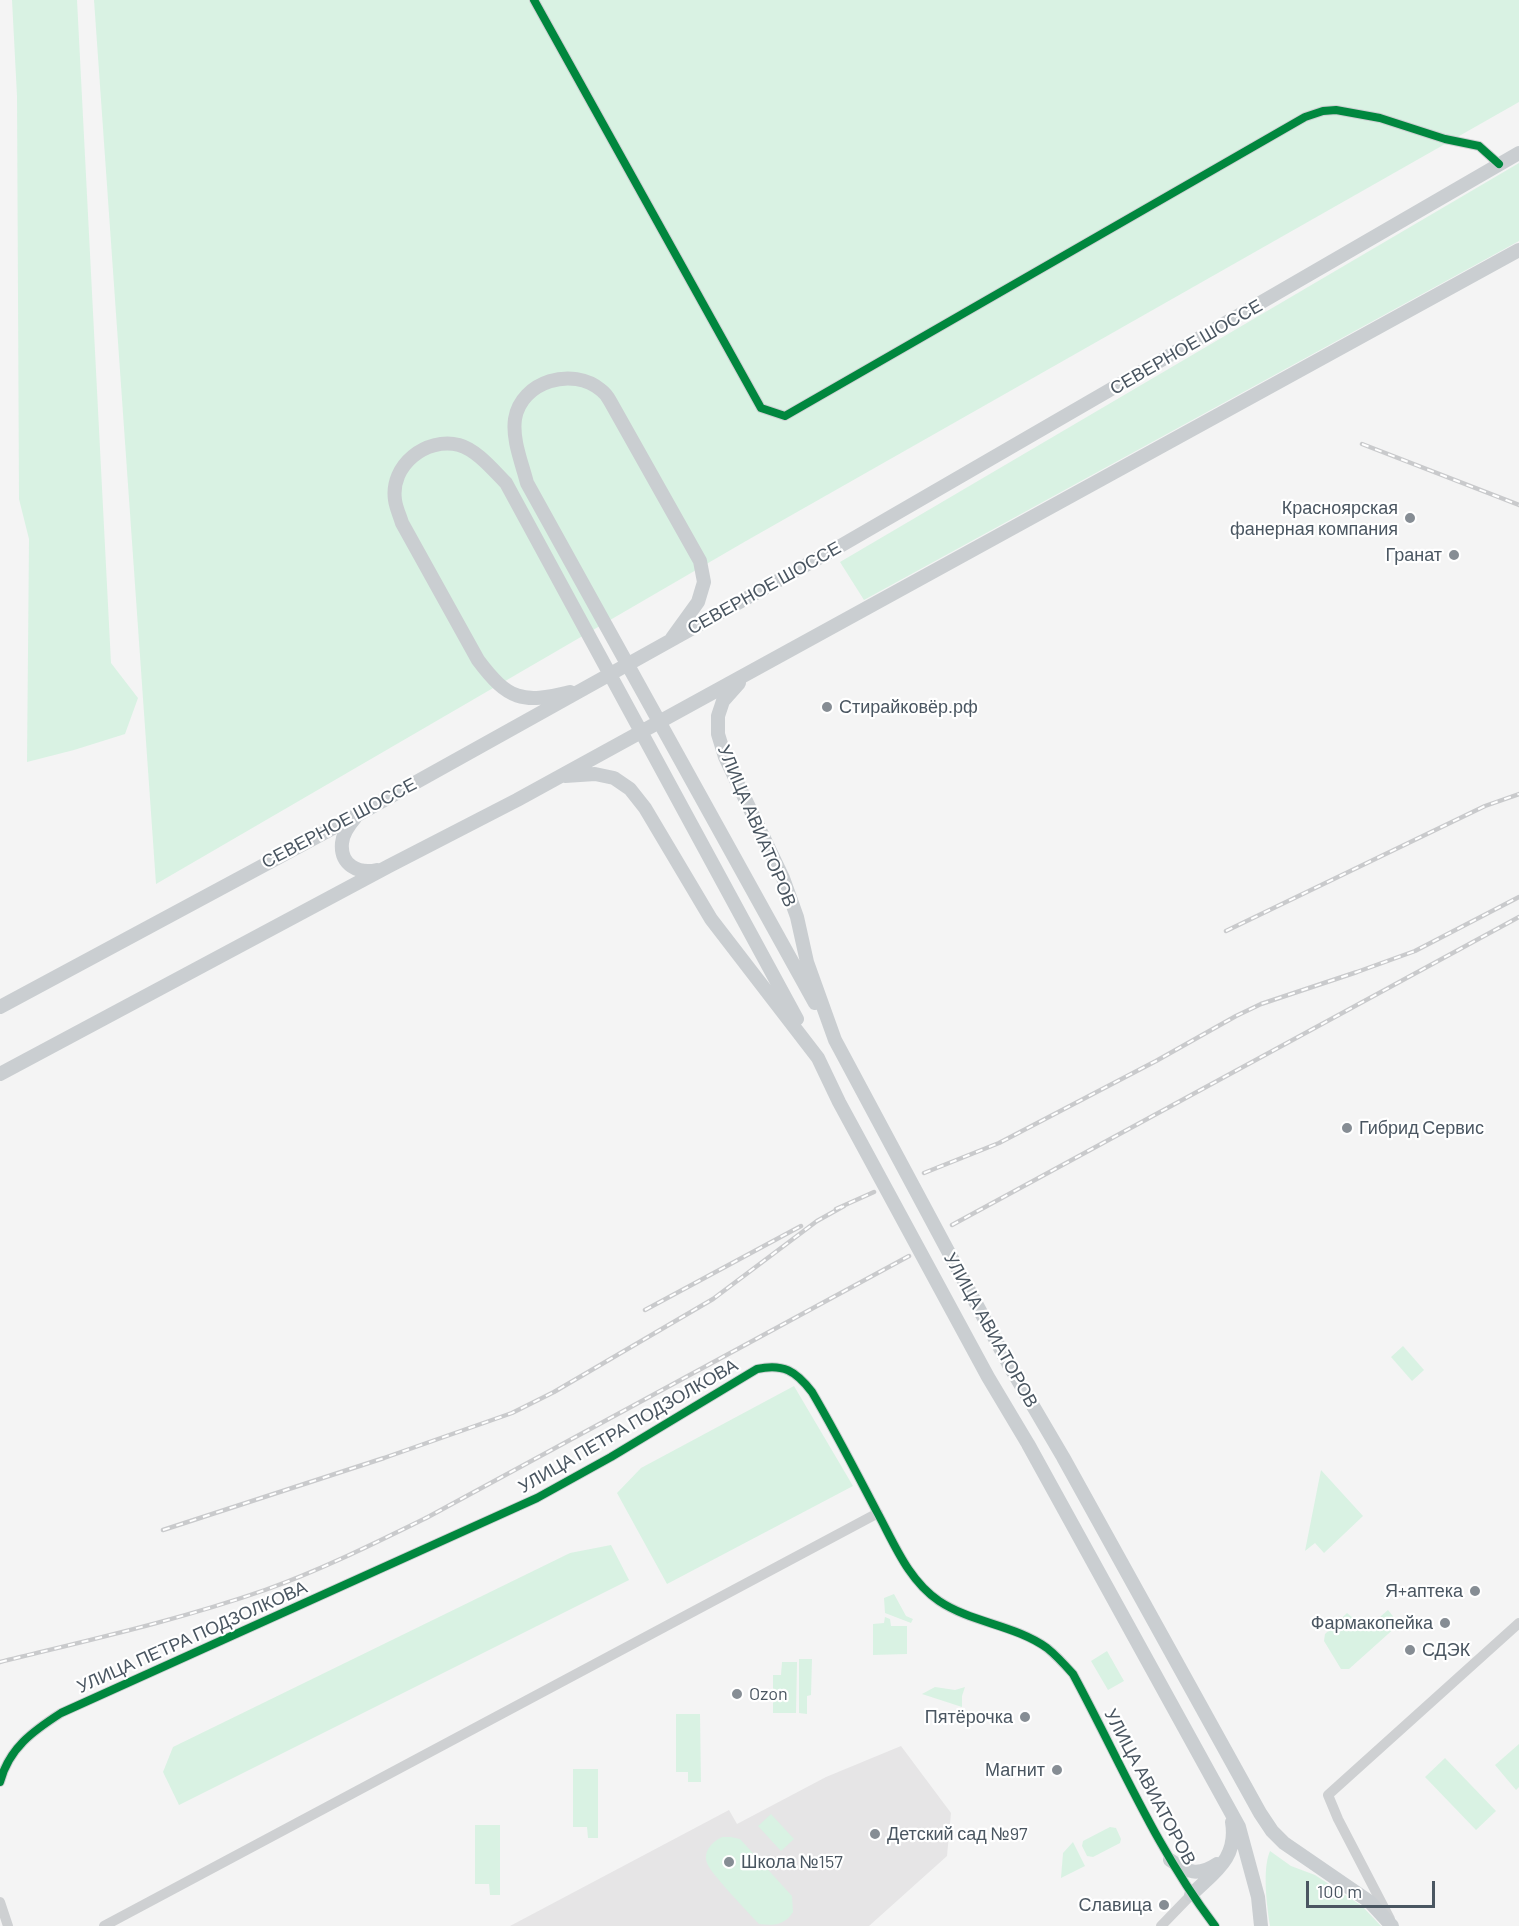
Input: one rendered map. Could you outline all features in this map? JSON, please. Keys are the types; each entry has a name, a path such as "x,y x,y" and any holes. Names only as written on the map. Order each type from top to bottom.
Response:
{"main road":[{"name":"СЕВЕРНОЕ ШОССЕ","path":"0,1007 358,814 669,642 1052,424 1519,153"},
{"path":"0,1074 560,777 1519,250"},
{"path":"669,642 698,602 704,582 700,561 610,401 601,389 583,381 562,378 543,384 524,397 515,418 516,443 527,483 835,1040"},
{"path":"588,687 539,699 522,698 506,691 490,676 478,660 402,523 395,500 396,482 403,466 419,451 439,444 460,445 477,455 506,483 818,1058"},
{"name":"УЛИЦА АВИАТОРОВ","path":"747,674 723,701 718,716 718,734 725,756 783,878 797,917 807,962 835,1040 1009,1365 1063,1457 1260,1813 1272,1831 1284,1843 1370,1902 1393,1926"},
{"name":"УЛИЦА АВИАТОРОВ","path":"560,777 596,774 614,778 630,789 645,808 711,919 818,1058 839,1102 988,1377 1028,1444 1239,1827 1258,1897 1261,1926"},
{"path":"358,814 346,829 342,841 342,853 355,869 367,872 389,866"},
{"path":"1191,1895 1220,1868 1230,1851 1233,1837 1230,1811"},
{"path":"1170,1860 1184,1869 1200,1872 1226,1858"}],"street":[{"path":"534,0 761,408 784,416 1305,117 1323,111 1336,110 1380,118 1445,139 1479,146 1499,164"},
{"name":"УЛИЦА ПЕТРА ПОДЗОЛКОВА","path":"0,1782 15,1750 33,1731 61,1713 537,1498 611,1457 757,1369 769,1366 783,1368 805,1382 910,1572 921,1585 938,1600 960,1613 1039,1642 1060,1660"},
{"path":"104,1926 878,1513"},
{"path":"1393,1926 1328,1795 1519,1623"},
{"name":"УЛИЦА АВИАТОРОВ","path":"1060,1660 1073,1674 1170,1860 1191,1895 1215,1926"},
{"path":"1161,1926 1191,1895"},
{"path":"0,1902 8,1926"}],"shaded area":[{"path":"901,1746 951,1813 947,1856 869,1926 510,1926 729,1810 737,1824 826,1777"}],"green space":[{"path":"12,0 77,0 111,663 138,698 125,734 27,762 29,539 19,499 17,96"},
{"path":"94,0 1519,0 1519,102 746,541 156,884"},
{"path":"1519,163 1519,241 864,600 840,562"},
{"path":"1403,1346 1424,1370 1412,1381 1391,1357"},
{"path":"794,1386 853,1486 667,1584 617,1493 641,1468"},
{"path":"1321,1470 1363,1516 1324,1553 1315,1543 1305,1551"},
{"path":"611,1545 629,1580 179,1805 163,1772 173,1747 570,1553"},
{"path":"894,1594 906,1616 913,1619 911,1623 885,1613 884,1598"},
{"path":"1388,1610 1396,1620 1397,1626 1349,1669 1341,1669 1324,1641 1325,1634 1347,1613 1366,1629"},
{"path":"885,1617 890,1619 891,1626 907,1626 907,1654 873,1655 873,1624 884,1623"},
{"path":"1107,1651 1124,1681 1108,1690 1091,1661"},
{"path":"799,1659 812,1659 811,1695 807,1696 807,1714 799,1713"},
{"path":"782,1662 797,1662 796,1713 773,1713 773,1675 781,1675"},
{"path":"935,1687 955,1690 965,1687 962,1707 922,1694"},
{"path":"676,1714 700,1714 701,1782 688,1782 688,1772 676,1772"},
{"path":"1519,1744 1519,1787 1516,1790 1495,1765"},
{"path":"1445,1758 1496,1811 1476,1830 1425,1777"},
{"path":"573,1769 598,1769 598,1838 588,1838 587,1827 573,1827"},
{"path":"771,1814 794,1839 781,1851 758,1826"},
{"path":"475,1825 500,1825 500,1895 490,1895 489,1884 475,1884"},
{"path":"1110,1827 1116,1828 1121,1839 1120,1843 1093,1857 1087,1856 1082,1846 1083,1841"},
{"path":"722,1837 740,1839 792,1896 793,1912 786,1920 774,1925 759,1924 715,1875 707,1863 706,1855 712,1844"},
{"path":"1073,1842 1085,1866 1061,1878 1063,1853"},
{"path":"1270,1851 1291,1866 1315,1875 1362,1906 1381,1926 1270,1926 1266,1868"}],"railway":[{"path":"1362,444 1519,505"},
{"path":"1226,931 1485,806 1519,794"},
{"path":"924,1173 999,1143 1261,1004 1415,951 1519,897"},
{"path":"952,1225 1519,917"},
{"path":"836,1209 874,1192"},
{"path":"163,1530 384,1458 512,1413 554,1392 713,1299 817,1221 844,1206"},
{"path":"645,1310 801,1226"},
{"path":"0,1662 200,1611 265,1590 327,1565 428,1517 909,1256"}],"cycle path":[{"path":"534,0 761,408 785,416 1305,117 1323,111 1336,110 1380,118 1445,139 1479,146 1499,164"},
{"path":"0,1782 9,1759 23,1742 61,1713 537,1498 611,1457 757,1369 774,1367 788,1370 812,1392 903,1560 919,1583 939,1601 952,1608 1035,1640 1051,1651 1073,1674 1156,1835 1194,1897 1215,1926"}],"place":[{"name":"Красноярская фанерная компания","path":"1410,518"},
{"name":"Гранат","path":"1454,555"},
{"name":"Стирайковёр.рф","path":"827,707"},
{"name":"Гибрид Сервис","path":"1347,1128"},
{"name":"Я+аптека","path":"1475,1591"},
{"name":"Фармакопейка","path":"1445,1623"},
{"name":"СДЭК","path":"1410,1650"},
{"name":"Ozon","path":"737,1694"},
{"name":"Пятёрочка","path":"1025,1717"},
{"name":"Магнит","path":"1057,1770"},
{"name":"Детский сад №97","path":"875,1834"},
{"name":"Школа №157","path":"729,1862"},
{"name":"Славица","path":"1164,1905"}]}
